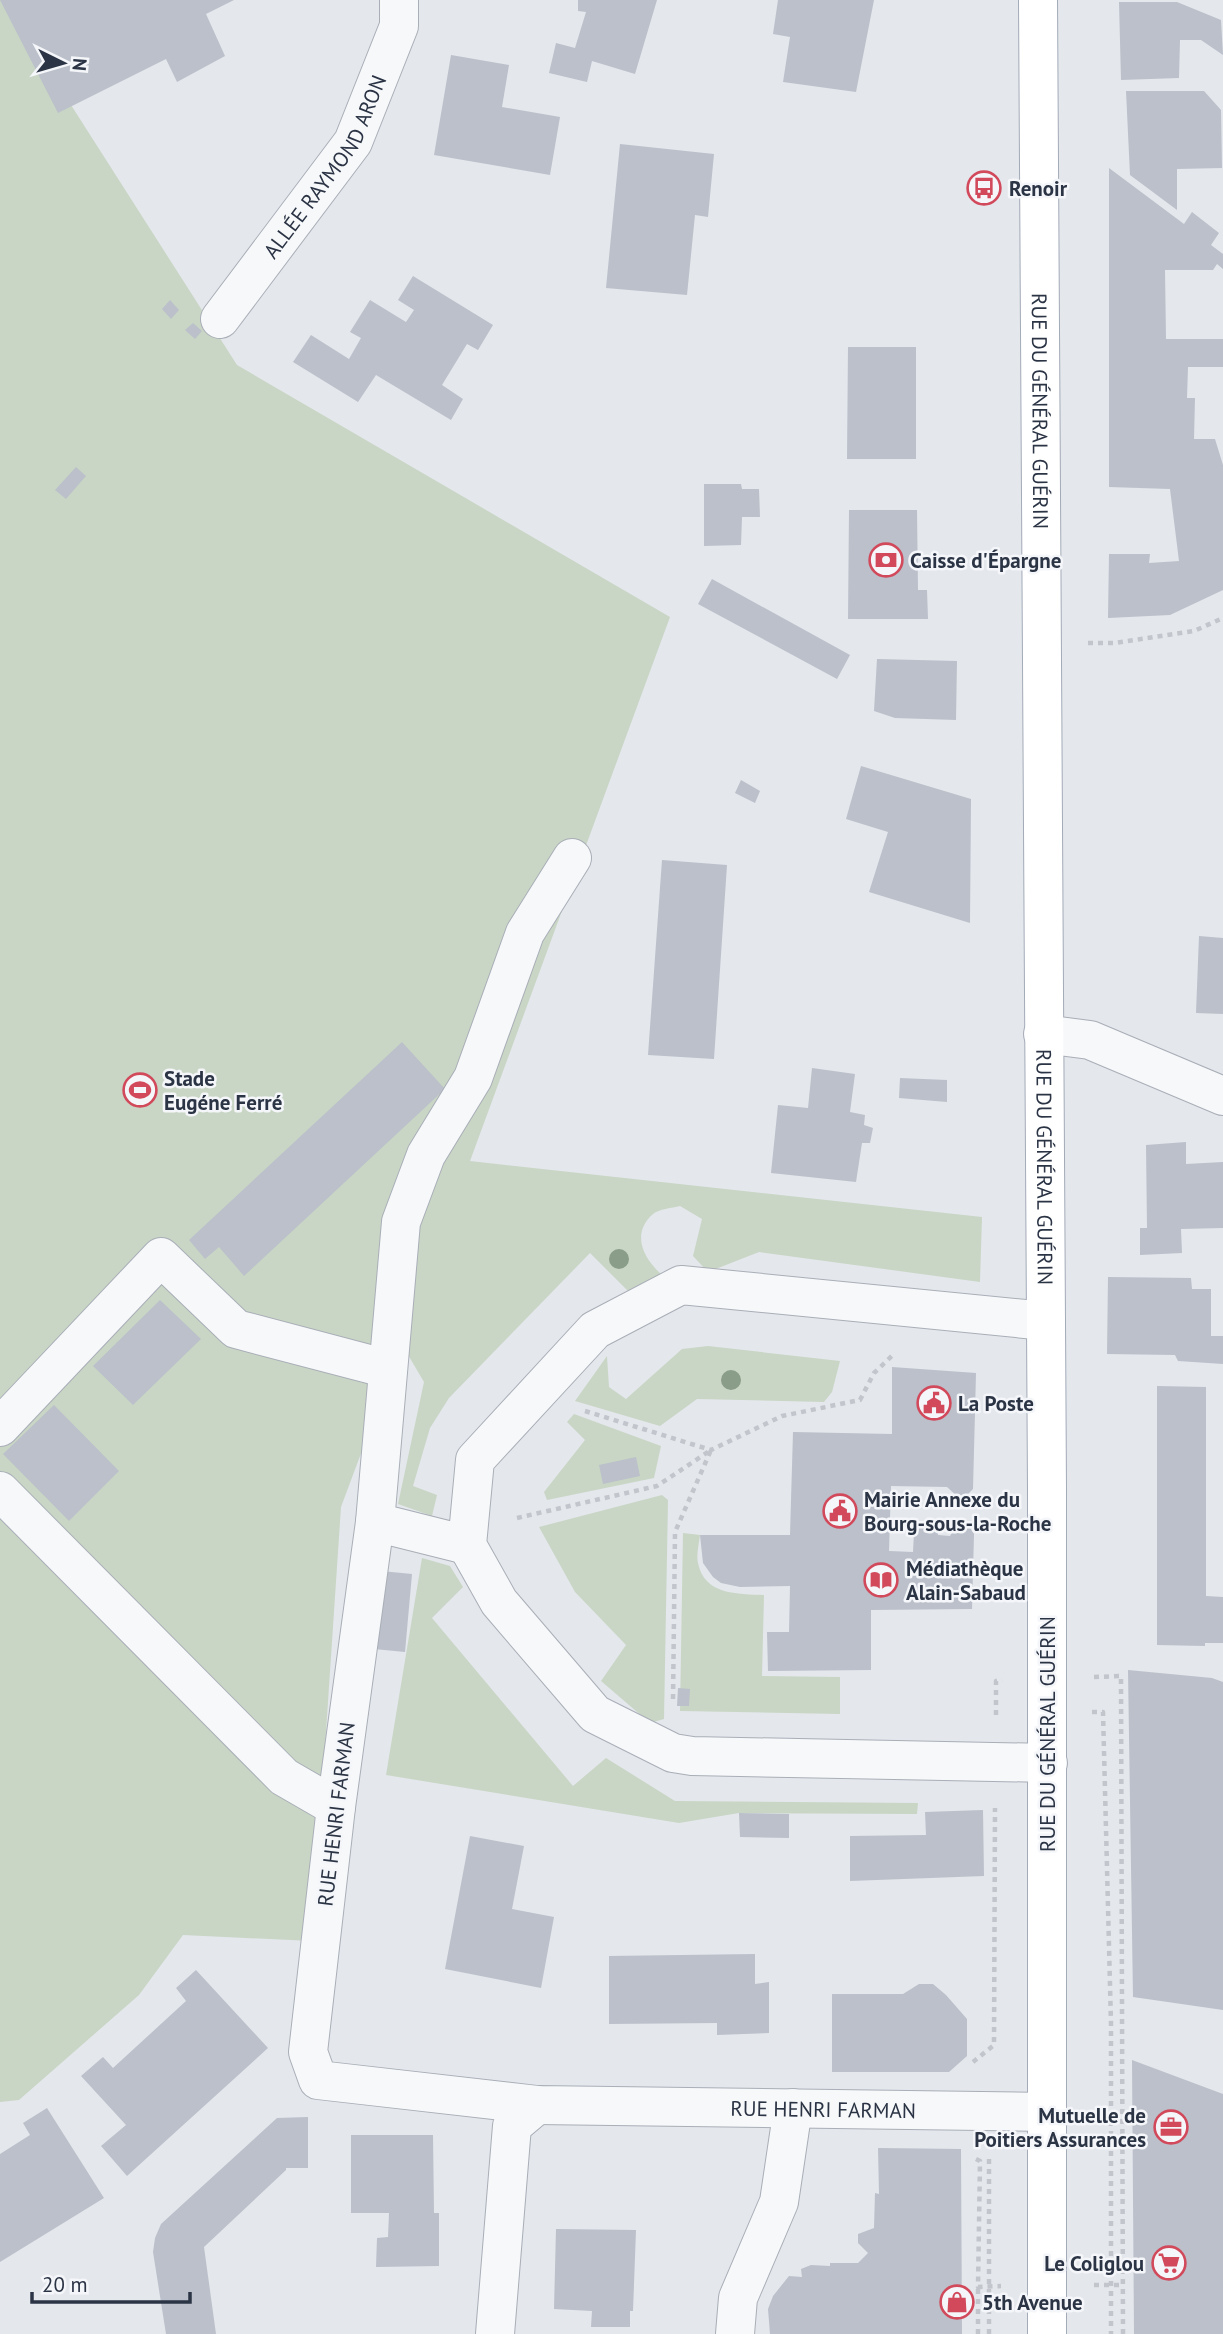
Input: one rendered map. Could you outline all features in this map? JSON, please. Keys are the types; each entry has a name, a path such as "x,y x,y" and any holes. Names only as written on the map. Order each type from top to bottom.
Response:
{"main road":[{"name":"RUE DU GÉNÉRAL GUÉRIN","path":"1038,0 1048,1763 1048,2334"}],"street":[{"name":"ALLÉE RAYMOND ARON","path":"220,318 353,142 399,26 399,0"},
{"name":"RUE HENRI FARMAN","path":"572,858 525,933 473,1078 426,1155 401,1222 375,1522 336,1807 308,2052 318,2080 537,2105 1047,2112"},
{"path":"1043,1034 1090,1040 1223,1096"},
{"path":"0,1427 161,1257 236,1329 388,1368"},
{"path":"1046,1321 681,1285 595,1330 475,1460 468,1537 499,1602 595,1714 673,1753 692,1756 1048,1763"},
{"path":"0,1491 284,1777 336,1807"},
{"path":"375,1522 468,1537"},
{"path":"495,2334 512,2126 537,2105"},
{"path":"734,2334 738,2298 779,2202 793,2108"}],"path":[{"path":"1041,644 1114,643 1194,631 1223,618"},
{"path":"468,1537 657,1486 711,1450 782,1416 860,1400 874,1373 940,1311"},
{"path":"534,1396 711,1450"},
{"path":"673,1753 675,1532 711,1450"},
{"path":"1047,1709 1103,1712 1111,2024 1111,2334"},
{"path":"989,2112 989,2334"},
{"path":"1123,2285 1123,2334"},
{"path":"978,2287 978,2334"}],"green space":[{"path":"0,0 4,0 237,365 670,617 470,1161 982,1217 980,1282 759,1252 708,1272 693,1256 702,1219 680,1206 656,1212 646,1222 641,1240 647,1258 667,1279 628,1291 590,1253 449,1398 430,1428 413,1486 437,1495 432,1516 398,1504 424,1382 404,1348 404,1338 341,1507 312,1941 183,1935 139,1995 19,2100 0,2102"},
{"path":"708,1346 840,1361 832,1392 824,1402 697,1399 660,1426 575,1401 607,1356 609,1387 626,1399 682,1349"},
{"path":"574,1414 661,1446 654,1478 547,1500 544,1492 585,1440 567,1422"},
{"path":"662,1495 668,1500 664,1719 650,1723 601,1681 626,1645 575,1592 539,1527"},
{"path":"683,1533 700,1535 697,1560 701,1574 707,1581 724,1591 764,1595 762,1676 840,1677 840,1714 680,1711"},
{"path":"422,1558 450,1566 463,1587 432,1618 573,1786 606,1758 675,1801 918,1803 917,1814 739,1813 679,1823 386,1775"}],"building":[{"path":"0,0 234,0 206,14 225,56 177,82 166,59 58,113"},
{"path":"578,0 657,0 635,74 592,61 587,82 549,73 556,43 575,48 586,12 578,11"},
{"path":"778,0 874,0 856,92 783,82 790,37 773,34"},
{"path":"1119,2 1177,2 1221,20 1223,55 1201,40 1180,40 1179,78 1121,80"},
{"path":"451,55 509,65 502,107 560,117 550,175 434,155"},
{"path":"1126,91 1204,91 1221,110 1222,168 1177,169 1177,210 1130,175"},
{"path":"620,144 714,154 708,217 695,215 687,295 606,288"},
{"path":"1109,168 1184,224 1192,212 1219,233 1211,245 1223,254 1223,269 1217,264 1213,270 1165,270 1166,339 1223,339 1223,367 1188,367 1187,398 1195,398 1194,439 1215,439 1223,465 1223,590 1170,615 1108,618 1109,554 1150,554 1149,563 1179,561 1170,489 1109,487"},
{"path":"413,276 493,325 478,350 467,344 442,385 463,399 451,420 376,375 358,402 293,362 311,335 349,359 361,338 350,332 370,300 406,322 414,310 398,300"},
{"path":"170,300 179,310 171,319 162,309"},
{"path":"193,323 202,331 195,339 185,330"},
{"path":"848,347 916,347 916,459 847,459"},
{"path":"76,467 86,476 66,499 55,490"},
{"path":"704,484 741,484 742,489 759,489 760,517 742,517 741,545 704,546"},
{"path":"849,510 917,510 918,590 927,590 928,619 848,619"},
{"path":"712,579 850,655 837,679 698,604"},
{"path":"877,659 957,661 956,720 895,718 874,711"},
{"path":"861,766 971,799 970,923 869,892 888,832 846,819"},
{"path":"741,780 760,791 755,803 735,793"},
{"path":"662,860 727,865 714,1059 648,1055"},
{"path":"1199,936 1223,938 1223,1014 1196,1013"},
{"path":"402,1042 445,1089 244,1276 219,1247 205,1259 189,1240"},
{"path":"812,1068 855,1074 850,1112 865,1115 864,1125 873,1128 870,1143 862,1143 856,1182 771,1173 778,1105 808,1108"},
{"path":"900,1078 947,1080 947,1102 899,1098"},
{"path":"1186,1142 1186,1164 1223,1162 1223,1228 1181,1229 1182,1253 1140,1255 1140,1228 1147,1228 1146,1145"},
{"path":"1108,1277 1191,1278 1192,1289 1211,1289 1211,1336 1223,1336 1223,1364 1178,1361 1175,1355 1107,1354"},
{"path":"160,1300 201,1339 133,1405 93,1366"},
{"path":"892,1367 976,1373 973,1489 966,1496 958,1497 947,1487 891,1486 889,1551 913,1552 914,1533 923,1524 933,1525 938,1535 950,1536 957,1524 968,1525 974,1534 972,1609 871,1610 871,1670 768,1671 767,1632 789,1632 790,1586 740,1587 721,1583 703,1563 700,1535 790,1535 793,1432 892,1434"},
{"path":"1157,1386 1206,1387 1206,1596 1223,1597 1223,1643 1205,1643 1205,1646 1157,1645"},
{"path":"54,1405 119,1471 69,1521 3,1454"},
{"path":"636,1457 640,1476 603,1484 599,1465"},
{"path":"381,1571 412,1574 405,1652 374,1649"},
{"path":"1128,1670 1212,1678 1223,1682 1223,2010 1133,1997"},
{"path":"678,1688 690,1689 689,1706 677,1706"},
{"path":"983,1810 984,1876 850,1881 850,1836 926,1835 925,1812"},
{"path":"739,1813 789,1814 789,1838 740,1837"},
{"path":"470,1836 524,1846 512,1909 554,1917 541,1988 445,1969"},
{"path":"755,1954 755,1984 769,1982 769,2033 717,2035 717,2023 609,2024 609,1956"},
{"path":"196,1970 268,2048 127,2176 101,2146 126,2125 81,2076 103,2057 113,2068 186,2001 176,1988"},
{"path":"919,1984 933,1984 967,2019 967,2056 949,2072 832,2072 832,1994 903,1994"},
{"path":"1132,2060 1223,2094 1223,2334 1134,2334"},
{"path":"47,2108 104,2198 0,2262 0,2154 30,2135 23,2123"},
{"path":"308,2117 308,2168 286,2168 204,2247 216,2334 166,2334 153,2252 161,2224 277,2118"},
{"path":"351,2135 433,2135 434,2213 439,2213 439,2266 376,2267 377,2238 388,2237 389,2213 351,2213"},
{"path":"878,2148 961,2149 962,2334 770,2334 768,2309 773,2296 789,2276 802,2277 801,2269 811,2265 858,2263 868,2253 858,2243 858,2234 874,2228 875,2193 879,2194"},
{"path":"556,2229 636,2230 630,2327 591,2327 592,2311 554,2309"}],"place":[{"name":"Renoir","path":"984,188"},
{"name":"Caisse d'Épargne","path":"886,560"},
{"name":"Stade Eugéne Ferré","path":"140,1090"},
{"name":"La Poste","path":"934,1403"},
{"name":"Mairie Annexe du Bourg-sous-la-Roche","path":"840,1511"},
{"name":"Médiathèque Alain-Sabaud","path":"881,1580"},
{"name":"Mutuelle de Poitiers Assurances","path":"1171,2127"},
{"name":"Le Coliglou","path":"1169,2263"},
{"name":"5th Avenue","path":"957,2302"}]}
